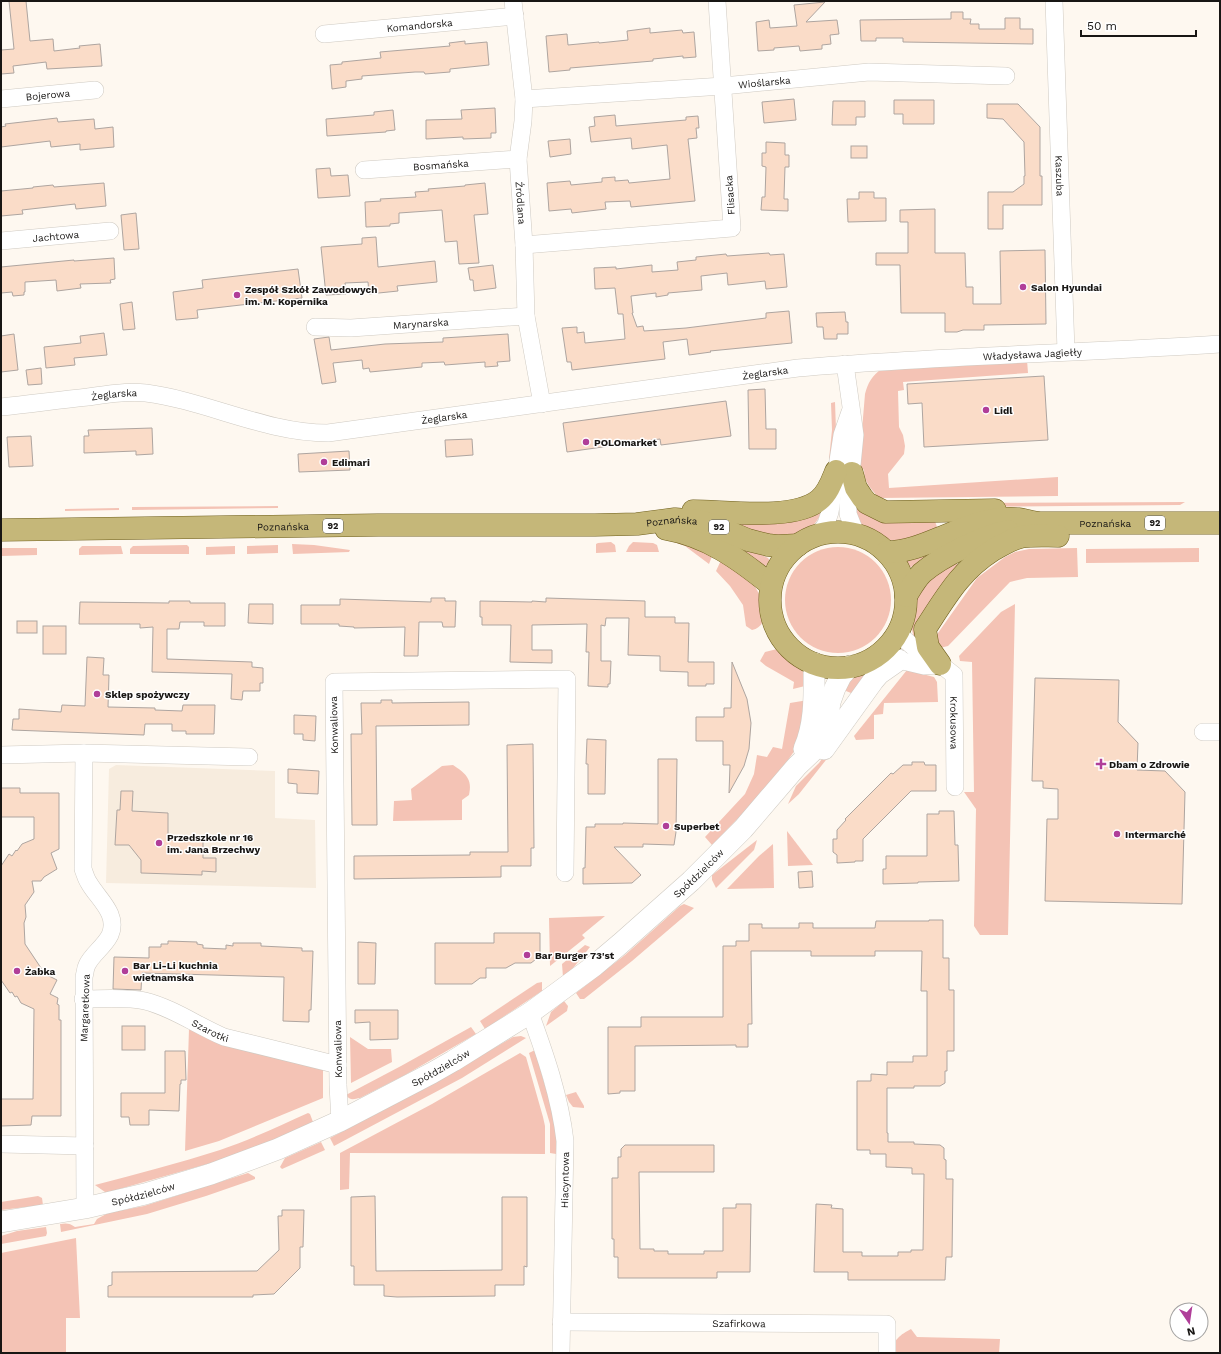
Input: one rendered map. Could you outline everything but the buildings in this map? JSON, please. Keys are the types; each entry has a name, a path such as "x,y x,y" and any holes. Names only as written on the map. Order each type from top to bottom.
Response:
{"main road":[{"path":"637,524 681,511 756,513 798,510 819,501 844,472 867,503 885,512 1081,511 1114,523"},
{"name":"Poznańska","path":"1,530 378,525 596,525 637,524 675,519 700,522 723,528 748,540 768,545 798,545"},
{"name":"Poznańska","path":"887,552 899,552 920,546 983,522 1017,519 1039,524"},
{"path":"940,664 928,647 925,629 953,587 967,570 1004,544 1018,538 1078,535 1114,523"},
{"name":"Poznańska","path":"906,596 921,574 938,562 996,534 1039,524 1220,523"},
{"name":"Poznańska","path":"637,524 682,532 704,539 726,551 771,585"},
{"name":"92","path":"838,532 856,534 873,541 887,552 893,560 902,577 906,596 904,614 898,632 887,647 873,658 858,665 850,666 832,667 814,663 806,660 793,651 778,633 770,605 771,585 778,566 784,558 808,538 819,534 838,532"}],"street":[{"name":"Flisacka","path":"524,245 732,228 717,1"},
{"name":"Kaszuba","path":"1054,1 1066,351"},
{"name":"Komandorska","path":"324,34 514,9"},
{"name":"Źródlana","path":"514,9 524,99 518,159 524,245 526,316 542,404"},
{"name":"Wioślarska","path":"524,99 723,86 869,72 1006,76"},
{"name":"Bojerowa","path":"1,99 95,90"},
{"name":"Bosmańska","path":"364,170 518,159"},
{"name":"Jachtowa","path":"1,241 110,231"},
{"name":"Marynarska","path":"315,326 351,328 526,316"},
{"name":"Władysława Jagiełły","path":"845,364 1066,351 1220,344"},
{"name":"Żeglarska","path":"1,407 117,393 146,393 179,400 280,427 310,433 328,433 783,370 845,364"},
{"path":"819,534 826,524 855,435 845,364"},
{"path":"844,472 848,514 856,534"},
{"name":"Krokusowa","path":"898,632 925,657 940,664 954,675 955,787"},
{"path":"873,658 886,657 924,666 940,664"},
{"path":"791,773 817,758 873,681 879,674 899,660"},
{"name":"Spółdzielców","path":"791,773 809,736 813,717 814,663"},
{"name":"Spółdzielców","path":"1,1222 85,1208 145,1194 211,1174 278,1149 340,1121 453,1061 530,1013 594,966 691,881 738,835 791,773 820,742 827,723 830,702 835,688 841,676 850,666"},
{"name":"Konwaliowa","path":"340,1121 338,1066 334,682 567,679 565,873"},
{"path":"1203,732 1220,732"},
{"path":"1,755 84,753 249,757"},
{"name":"Margaretkowa","path":"84,753 83,869 89,884 106,905 112,924 109,936 87,965 84,977 85,1208"},
{"name":"Szarotki","path":"83,999 143,1001 162,1006 224,1037 338,1066"},
{"name":"Hiacyntowa","path":"530,1013 540,1041 563,1119 565,1141 561,1353"},
{"path":"1,1144 84,1146"},
{"name":"Szafirkowa","path":"561,1322 887,1324 887,1353"}],"shaded area":[{"path":"1027,360 1028,373 903,382 904,390 898,391 899,427 903,435 905,446 904,454 888,474 889,488 1058,477 1058,496 879,498 867,482 864,470 859,466 865,394 869,383 876,374 882,369"},
{"path":"835,402 836,430 834,465 829,459 832,430 831,403"},
{"path":"853,499 934,518 939,533 920,539 906,541 890,540 874,535 862,526 858,520 855,513"},
{"path":"1185,502 1180,505 945,507 950,503"},
{"path":"278,506 278,508 132,510 132,507"},
{"path":"819,506 823,512 813,526 809,529 791,535 783,536 744,531 729,518"},
{"path":"119,508 119,510 65,511 65,509"},
{"path":"659,534 714,551 709,564 685,546 657,536"},
{"path":"727,537 768,558 770,564 765,566 729,546"},
{"path":"611,542 615,545 616,552 596,553 596,544"},
{"path":"633,542 653,543 657,545 659,552 626,552"},
{"path":"945,542 948,550 911,567 908,567 906,564 907,561"},
{"path":"292,544 314,545 350,550 349,552 293,554"},
{"path":"187,545 189,547 189,554 130,554 130,549 133,546"},
{"path":"278,545 278,553 247,554 247,546"},
{"path":"82,546 121,546 123,554 79,555 79,549"},
{"path":"235,546 235,554 206,555 206,547"},
{"path":"838,547 858,551 875,563 887,580 891,600 887,620 875,637 858,649 838,653 818,649 801,637 789,620 785,600 789,580 801,563 818,551"},
{"path":"2,548 37,548 37,555 2,556"},
{"path":"1077,548 1078,577 1027,578 1010,582 948,646 940,648 933,640 977,578 1005,557 1015,552 1029,549"},
{"path":"1199,548 1199,562 1086,563 1086,549"},
{"path":"723,556 748,578 758,593 762,602 764,617 759,627 756,629 752,630 746,626 743,605 730,586 716,571"},
{"path":"955,560 960,570 919,634 914,638 912,614 915,603 936,575"},
{"path":"1015,604 1008,935 980,935 974,926 976,809 964,792 974,792 972,662 960,661 959,656 1001,612"},
{"path":"777,649 783,650 793,657 801,668 809,685 793,689 794,682 760,661 765,652"},
{"path":"874,664 856,695 841,689 856,672"},
{"path":"907,670 934,677 937,682 938,702 884,703 883,714 874,715 874,739 856,740 854,736"},
{"path":"808,700 802,740 788,760 750,806 712,845 705,837 745,794 754,774 757,755 767,757 773,747 782,749 790,703"},
{"path":"855,714 860,717 799,794 788,804 796,786 819,763"},
{"path":"116,765 275,771 275,818 315,820 316,888 106,883 109,769"},
{"path":"453,765 467,777 470,785 469,795 462,800 462,820 393,821 394,801 412,800 411,789 442,766"},
{"path":"787,831 813,865 788,866"},
{"path":"757,840 754,850 716,888 712,880 712,875"},
{"path":"773,844 774,888 727,889 759,856"},
{"path":"684,904 694,908 632,961 584,999 580,999 576,993 625,955"},
{"path":"605,916 582,935 585,938 550,966 549,918"},
{"path":"585,945 590,947 570,972 563,977 562,964"},
{"path":"542,982 542,991 485,1029 480,1021 537,983"},
{"path":"564,1001 568,1006 567,1011 546,1026 551,1012"},
{"path":"471,1027 476,1034 405,1075 360,1098 351,1099 346,1095 401,1066"},
{"path":"189,1029 323,1067 323,1098 219,1141 185,1151"},
{"path":"521,1036 526,1038 462,1078 334,1146 330,1138 422,1090 513,1037"},
{"path":"350,1037 368,1049 391,1049 392,1062 351,1083"},
{"path":"535,1050 556,1125 556,1154 550,1153 550,1124 529,1053"},
{"path":"520,1053 526,1057 543,1117 545,1126 545,1154 350,1153 349,1189 340,1190 340,1153 432,1104"},
{"path":"576,1092 584,1108 573,1107 569,1102 566,1095"},
{"path":"308,1113 310,1114 313,1122 272,1141 225,1159 109,1192 105,1192 95,1185 220,1150"},
{"path":"321,1142 325,1150 282,1169 280,1167 285,1158"},
{"path":"248,1173 255,1177 255,1179 206,1196 147,1214 61,1232 60,1224 64,1223 75,1227 94,1224 97,1219 108,1213 144,1206"},
{"path":"38,1196 42,1198 43,1205 1,1210 1,1202"},
{"path":"46,1227 46,1236 1,1244 1,1236 17,1231"},
{"path":"76,1238 80,1318 66,1318 66,1353 1,1353 1,1253"},
{"path":"911,1329 917,1337 1000,1339 999,1353 897,1353 895,1349 896,1341"}],"place":[{"name":"Salon Hyundai","path":"1023,287"},
{"name":"Zespół Szkół Zawodowych im. M. Kopernika","path":"237,295"},
{"name":"Lidl","path":"986,410"},
{"name":"POLOmarket","path":"586,442"},
{"name":"Edimari","path":"324,462"},
{"name":"Sklep spożywczy","path":"97,694"},
{"name":"Dbam o Zdrowie","path":"1101,764"},
{"name":"Superbet","path":"666,826"},
{"name":"Intermarché","path":"1117,834"},
{"name":"Przedszkole nr 16 im. Jana Brzechwy","path":"159,843"},
{"name":"Bar Burger 73'st","path":"527,955"},
{"name":"Żabka","path":"17,971"},
{"name":"Bar Li-Li kuchnia wietnamska","path":"125,971"}]}
